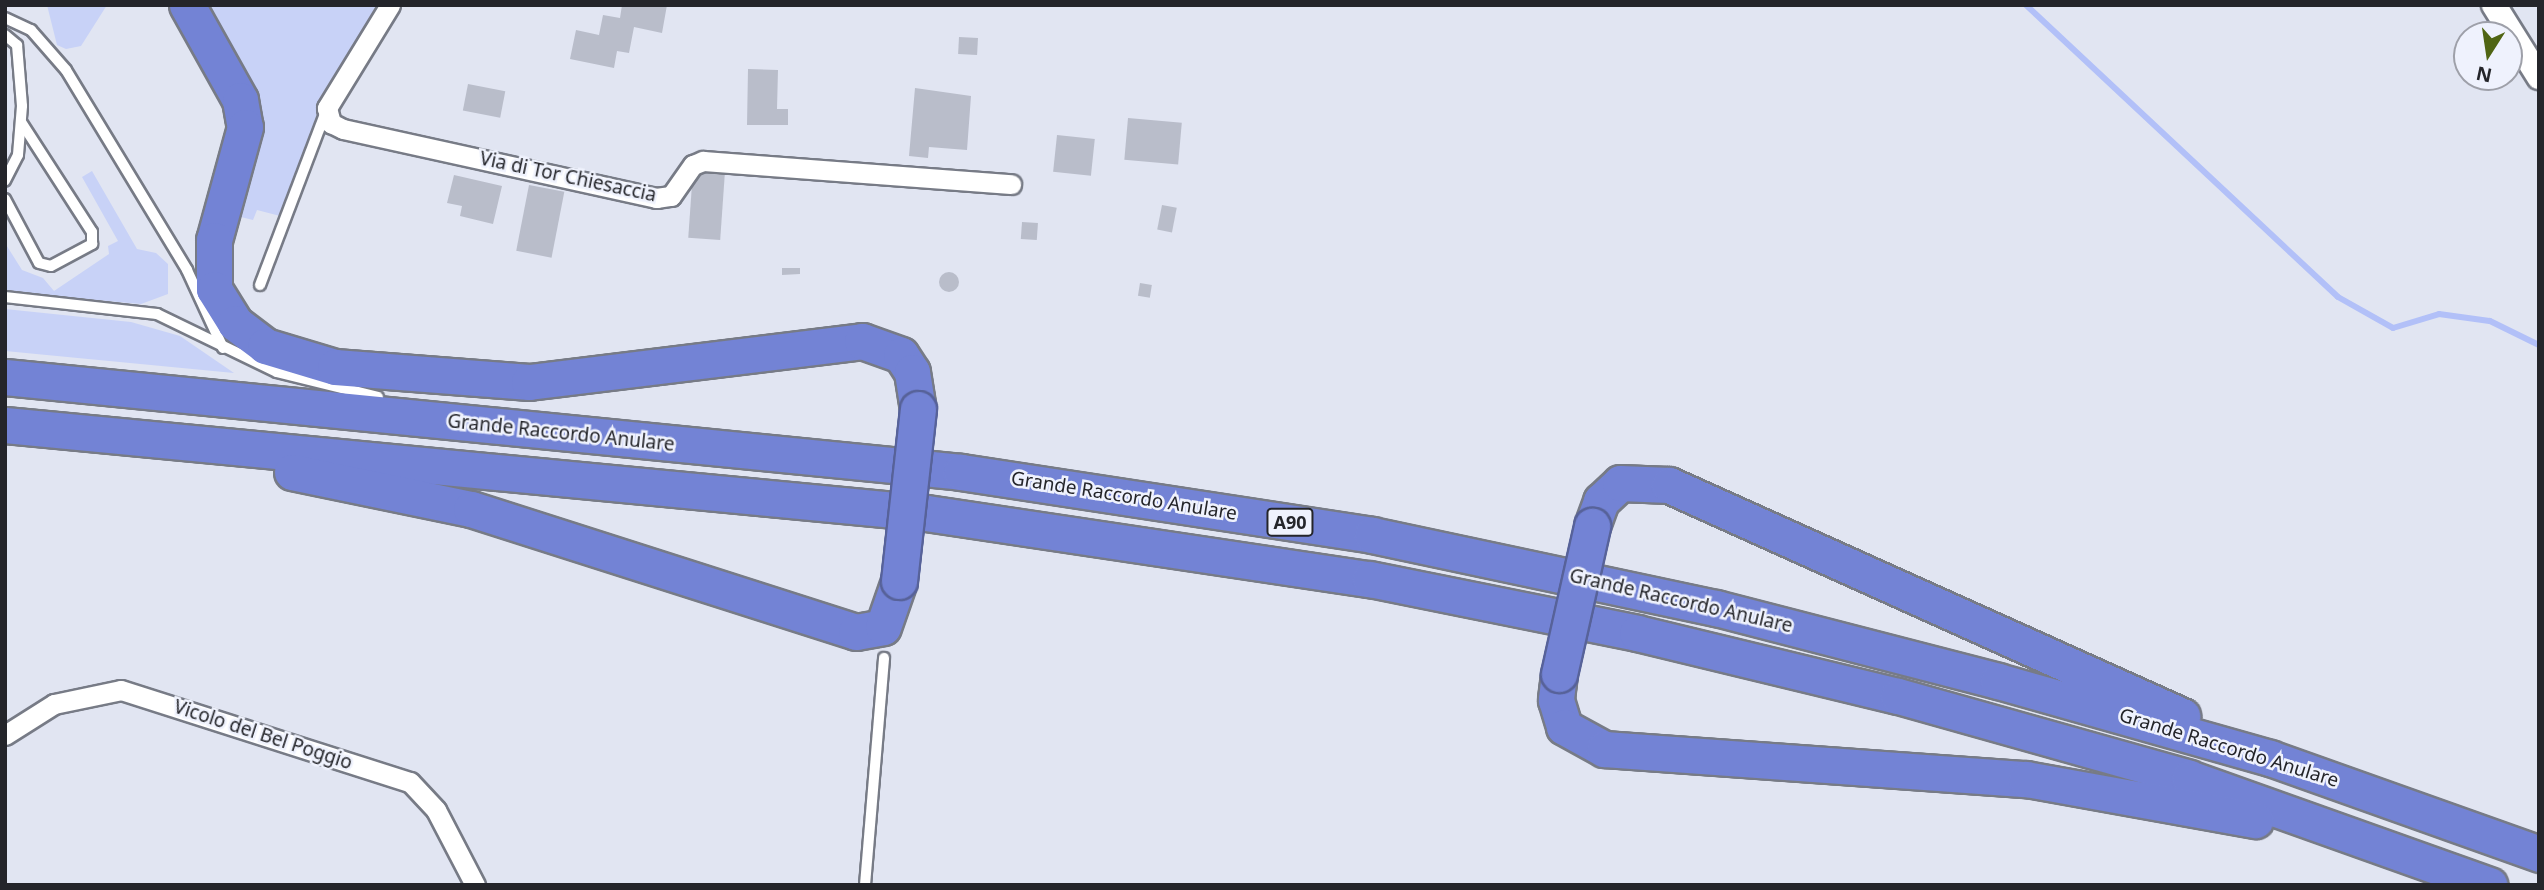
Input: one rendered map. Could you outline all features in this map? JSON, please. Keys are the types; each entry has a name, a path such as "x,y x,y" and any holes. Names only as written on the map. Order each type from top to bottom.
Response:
{"highway":[{"path":"110,435 471,509 856,632 883,627 899,581 918,409 913,377 901,355 862,341 529,382 335,367 265,346 235,323 214,289 214,240 243,149 244,114 187,5"},
{"name":"Grande Raccordo Anulare","path":"5,377 961,472 1372,535 1730,611 2270,758 2539,854"},
{"name":"Grande Raccordo Anulare","path":"5,425 926,513 1370,579 1637,633 1898,696 2189,778 2489,885"},
{"path":"2270,758 1669,485 1620,483 1601,501 1592,526 1559,674 1556,700 1564,727 1604,749 2026,779 2382,846"}],"street":[{"path":"327,108 390,5"},
{"path":"2494,5 2539,77"},
{"name":"Via di Tor Chiesaccia","path":"327,108 331,123 342,129 656,198 671,195 693,165 704,161 1011,184"},
{"name":"Vicolo del Bel Poggio","path":"5,735 84,694 121,690 147,698 410,782 436,810 475,885"}],"lane":[{"path":"5,18 31,30 66,70 187,270 223,348"},
{"path":"5,35 17,45 21,64 18,155 5,181"},
{"path":"260,285 327,108"},
{"path":"5,199 39,263 51,266 92,244 92,232 21,122"},
{"path":"5,297 157,314 223,348 301,380 389,399"},
{"path":"403,402 543,432"},
{"path":"865,885 884,658"}],"shaded area":[{"path":"47,5 107,5 81,46 66,49 57,45"},
{"path":"187,5 390,5 327,108 284,217 257,210 253,220 229,214 243,149"},
{"path":"92,171 137,249 156,253 168,264 168,294 141,304 5,292 5,243 22,270 43,278 54,291 109,254 108,246 118,241 82,177"},
{"path":"5,309 131,322 180,336 234,373 5,351"}],"building":[{"path":"622,5 667,5 662,33 634,27 629,53 617,51 614,68 570,59 576,30 599,35 603,15 620,18"},
{"path":"959,37 978,38 977,55 958,54"},
{"path":"748,69 778,70 777,109 788,109 788,125 747,125"},
{"path":"468,84 505,91 500,118 463,111"},
{"path":"915,88 971,96 967,150 929,147 928,158 909,156"},
{"path":"1128,118 1182,123 1178,165 1124,160"},
{"path":"1057,135 1095,139 1091,176 1053,172"},
{"path":"693,170 725,172 720,240 688,238"},
{"path":"454,175 502,186 493,224 460,216 462,206 447,203"},
{"path":"529,185 564,192 552,258 516,251"},
{"path":"1162,205 1177,208 1172,232 1157,230"},
{"path":"1022,222 1038,223 1037,240 1021,239"},
{"path":"782,268 800,268 800,274 782,275"},
{"path":"945,272 953,272 959,282 953,292 945,292 939,286 939,278"},
{"path":"1140,283 1152,285 1150,298 1138,296"}],"waterway":[{"path":"2026,5 2338,297 2393,328 2439,314 2490,321 2539,345"}]}
